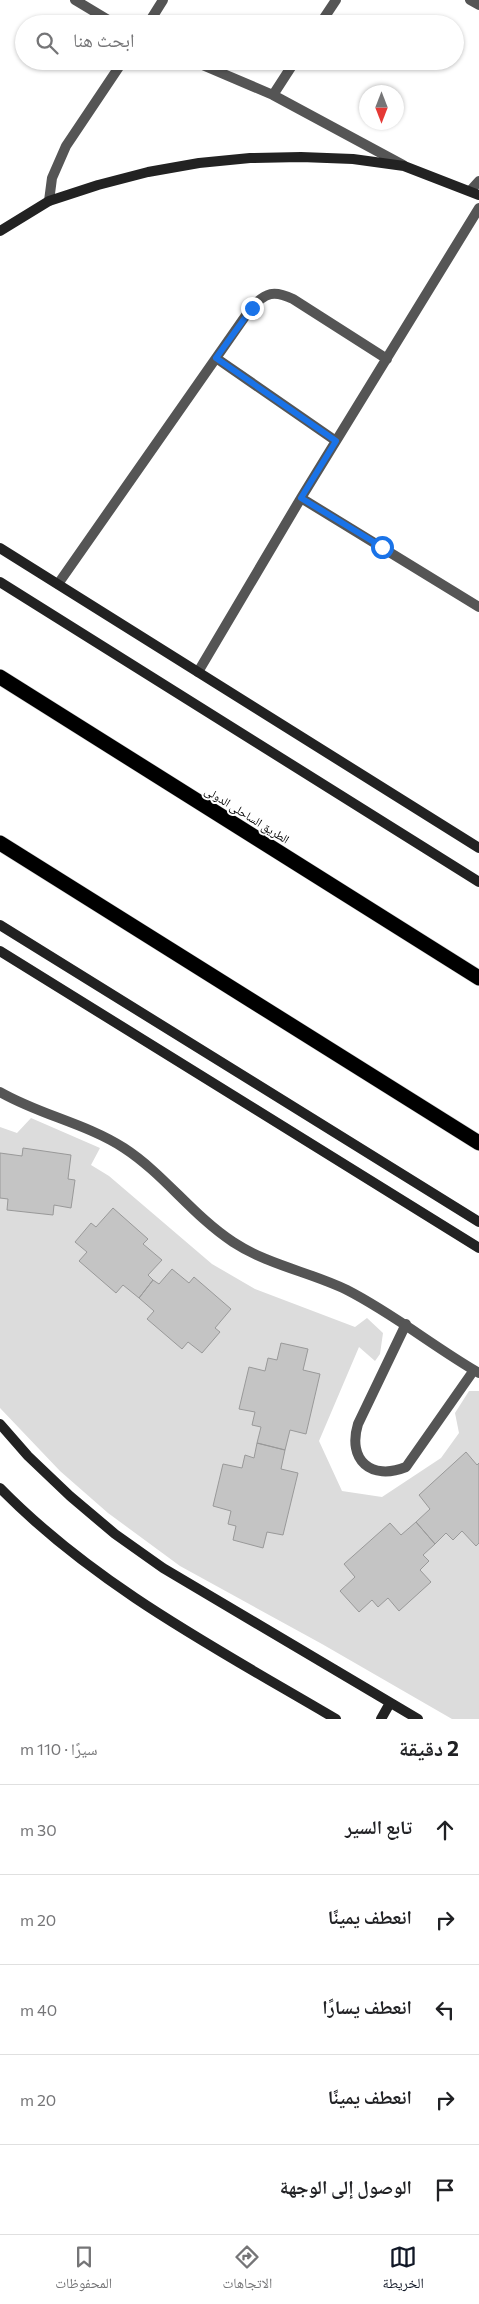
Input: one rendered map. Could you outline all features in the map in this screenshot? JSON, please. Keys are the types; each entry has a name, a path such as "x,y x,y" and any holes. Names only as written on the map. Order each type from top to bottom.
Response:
{"highway":[{"name":"الطريق الساحلى الدولى","path":"0,677 479,978"},
{"path":"0,843 479,1143"}],"main road":[{"path":"0,231 49,201 131,176 198,163 250,158 353,159 404,166 475,193"},
{"path":"0,548 479,848"},
{"path":"0,582 479,882"},
{"path":"0,925 479,1222"},
{"path":"0,951 479,1248"},
{"path":"0,1424 70,1496 115,1534 163,1568 418,1719"},
{"path":"0,1488 72,1553 131,1596 336,1719"},
{"path":"381,1719 390,1703"}],"street":[{"path":"75,0 100,15"},
{"path":"154,15 163,0"},
{"path":"326,15 336,0"},
{"path":"470,0 479,5"},
{"path":"49,201 52,178 66,146 117,70"},
{"path":"214,70 272,95 404,166"},
{"path":"272,95 289,70"},
{"path":"475,193 479,181"},
{"path":"198,672 301,498 479,208"},
{"path":"58,584 216,358 261,298 270,294 281,293 387,359"},
{"path":"216,358 336,441"},
{"path":"301,498 479,607"},
{"path":"0,1092 47,1114 87,1128 124,1148 158,1174 209,1225 234,1243 261,1257 344,1289 406,1324 477,1371 406,1466 392,1472 378,1472 364,1464 356,1453 354,1438 358,1424 406,1324"}],"shaded area":[{"path":"31,1118 100,1148 91,1165 109,1176 212,1264 255,1289 355,1327 367,1318 383,1333 380,1354 375,1361 359,1347 319,1441 342,1491 382,1497 441,1458 459,1433 455,1413 469,1391 479,1391 479,1719 452,1719 322,1644 180,1566 108,1513 60,1471 0,1408 0,1127 17,1133"}],"building":[{"path":"23,1148 71,1155 68,1179 75,1180 71,1208 54,1205 53,1215 7,1210 8,1199 0,1198 0,1153 22,1156"},
{"path":"113,1208 148,1239 143,1244 162,1260 148,1275 153,1280 139,1298 123,1285 116,1293 79,1261 87,1252 75,1242 91,1223 96,1227"},
{"path":"172,1269 189,1283 194,1277 231,1309 215,1328 220,1332 202,1353 188,1342 182,1349 147,1319 154,1311 139,1298 153,1280 159,1284"},
{"path":"281,1343 308,1349 303,1370 320,1374 306,1434 290,1430 285,1450 257,1443 261,1427 252,1425 255,1412 239,1409 249,1367 265,1371 268,1358 277,1360"},
{"path":"257,1443 285,1450 281,1469 298,1473 283,1535 267,1532 263,1548 233,1540 236,1526 228,1524 231,1511 213,1506 223,1464 242,1468 245,1455 254,1458"},
{"path":"466,1452 477,1465 479,1463 479,1543 476,1546 462,1531 453,1540 446,1533 435,1544 416,1522 430,1509 419,1495"},
{"path":"416,1522 435,1544 423,1555 429,1561 420,1570 431,1582 399,1611 388,1598 378,1607 372,1600 359,1612 340,1591 355,1577 344,1564 390,1523 401,1535"}],"route":[{"path":"252,308 216,358 336,441 301,498 382,547"}]}
